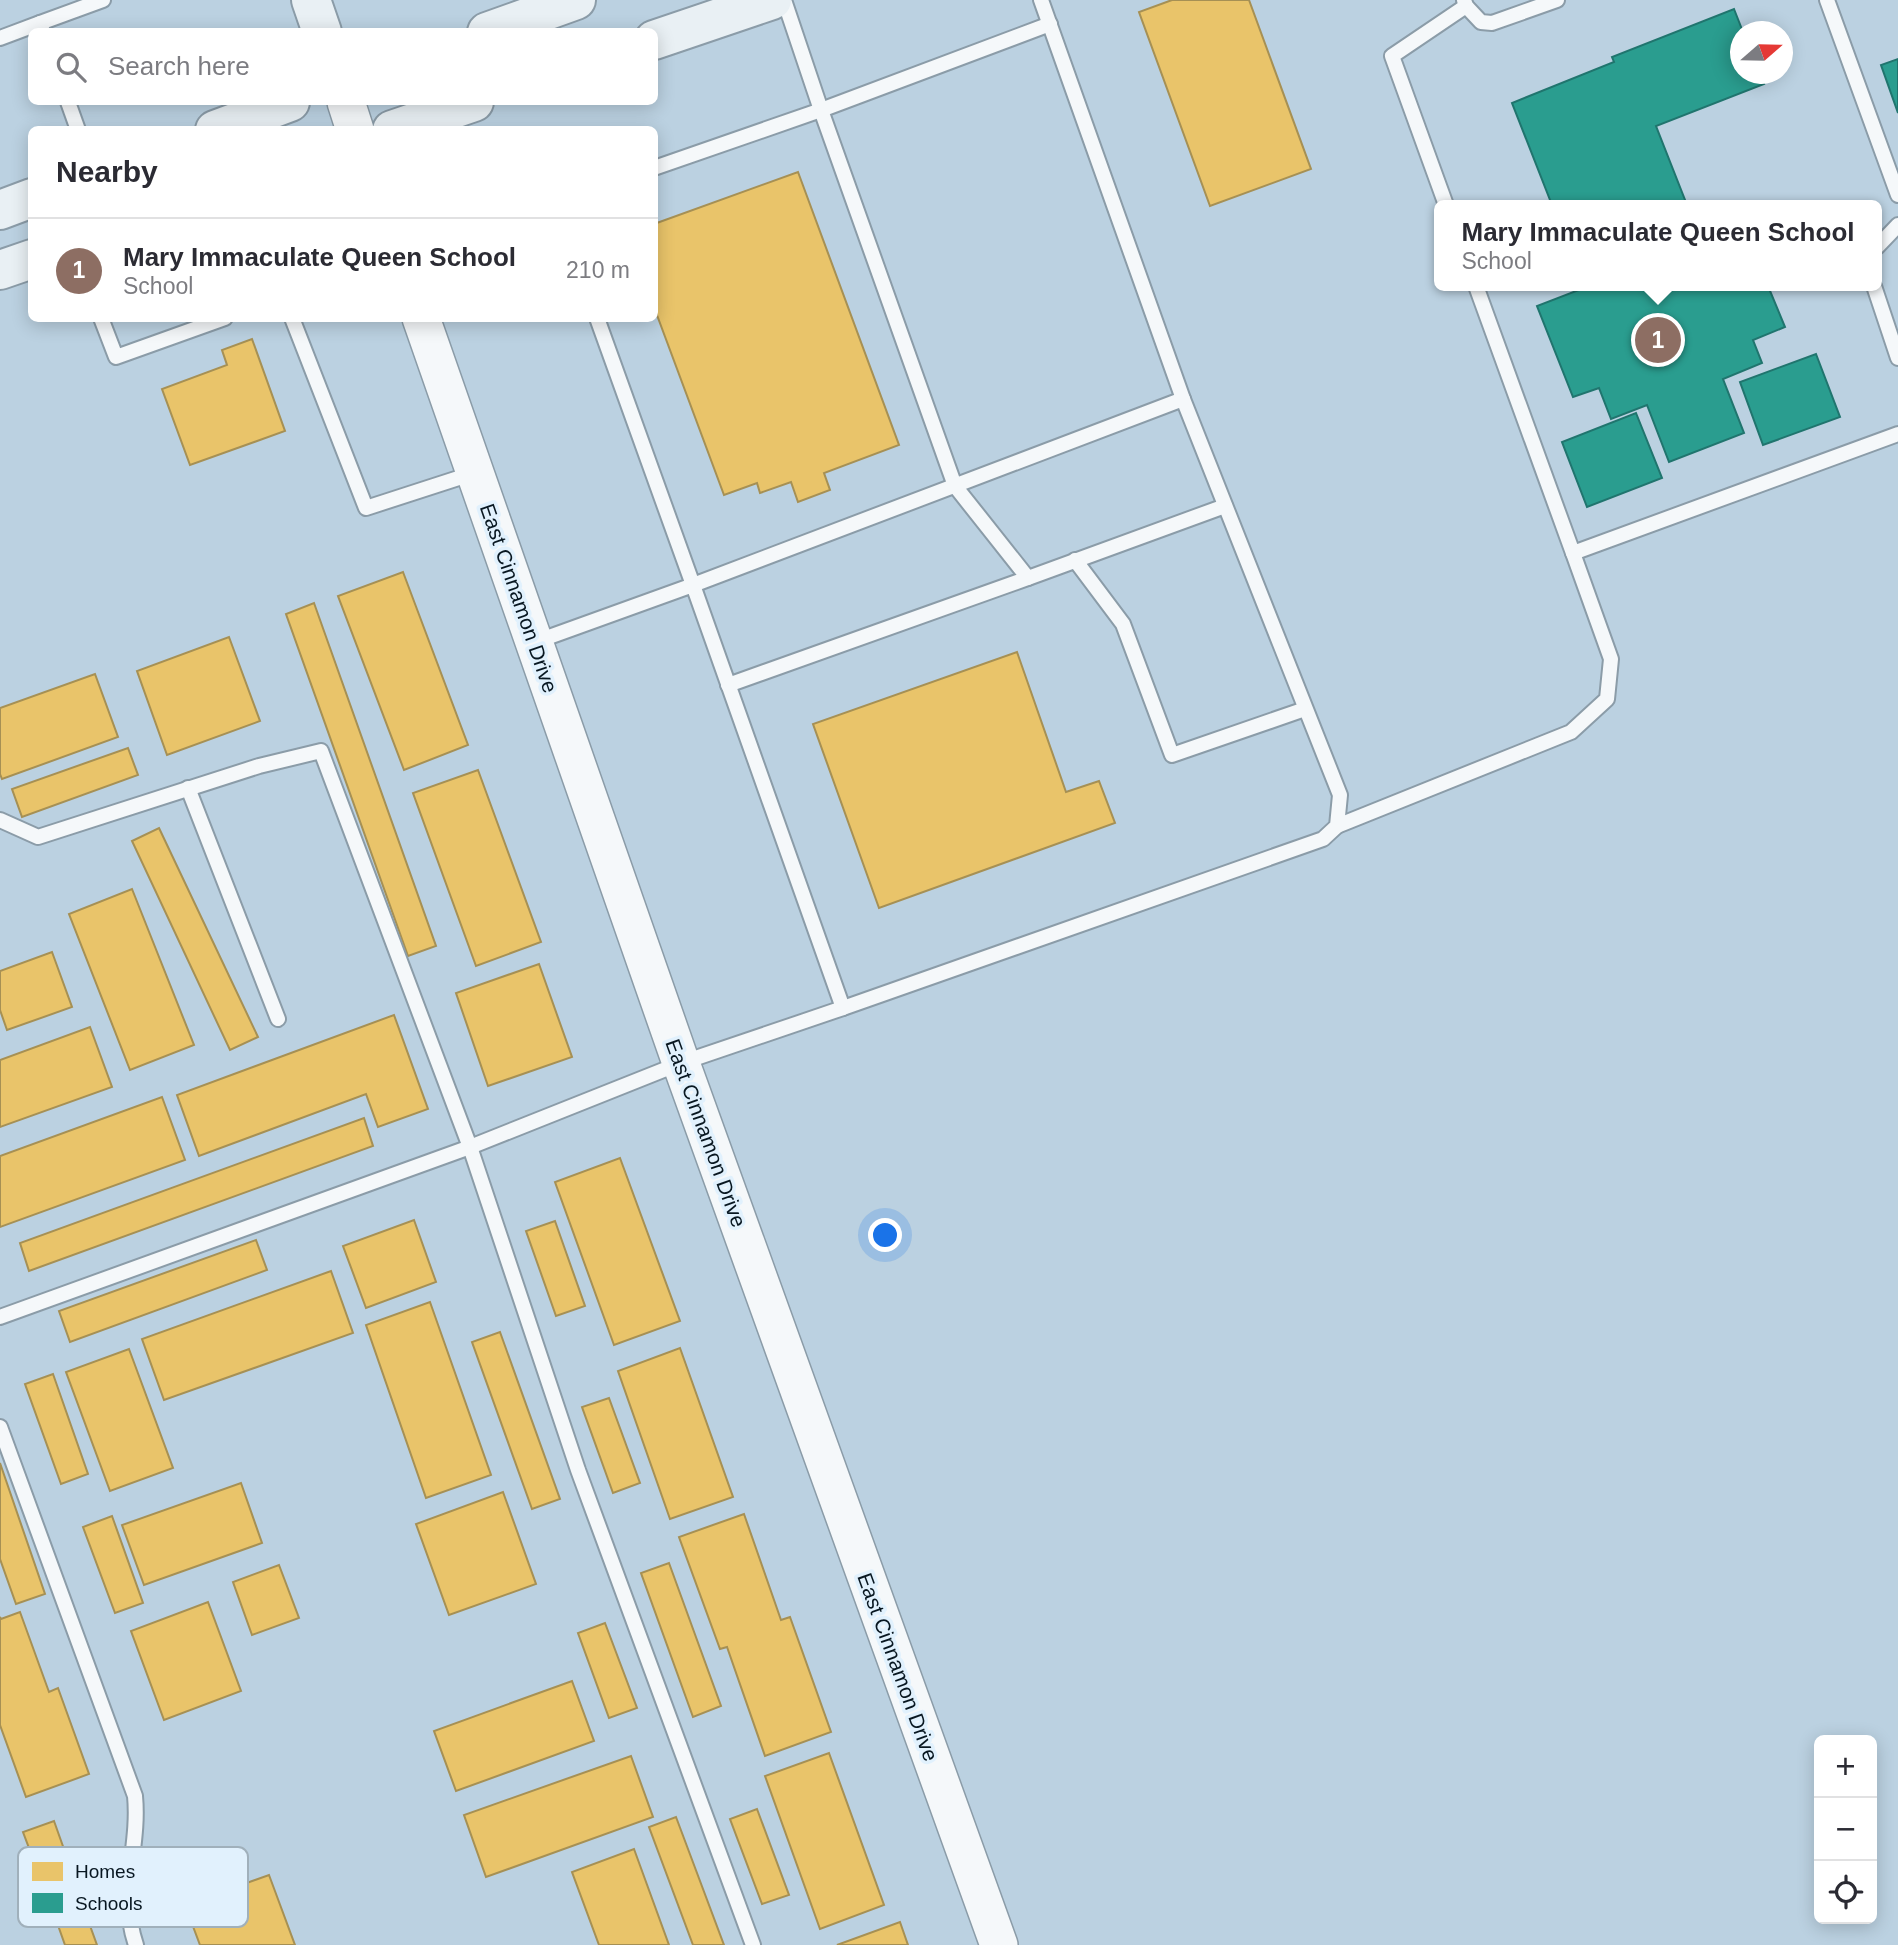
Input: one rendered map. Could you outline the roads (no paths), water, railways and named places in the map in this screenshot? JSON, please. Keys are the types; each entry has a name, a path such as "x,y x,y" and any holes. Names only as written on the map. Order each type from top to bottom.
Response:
{"main road":[{"path":"311,0 321,28"},
{"path":"498,28 576,0"},
{"path":"658,39 772,0"},
{"path":"226,126 282,105"},
{"path":"404,126 465,105"},
{"path":"0,210 28,200"},
{"path":"0,270 28,260"}],"street":[{"path":"347,105 354,126"},
{"name":"East Cinnamon Drive","path":"422,322 681,1063 999,1945"}],"lane":[{"path":"41,27 103,0"},
{"path":"784,0 955,486 1028,578"},
{"path":"1041,0 1182,399 1340,794 1337,826"},
{"path":"1444,200 1391,56 1465,3 1481,22 1492,23 1537,3 1557,0"},
{"path":"1827,0 1898,195"},
{"path":"658,167 821,110 1050,24"},
{"path":"0,38 28,30"},
{"path":"69,105 77,126"},
{"path":"1882,242 1898,225"},
{"path":"0,1317 470,1147 681,1063 1324,839 1337,826 1571,733 1607,699 1611,659 1478,291"},
{"path":"1876,291 1898,358"},
{"path":"103,322 116,357 214,322"},
{"path":"294,322 366,508 475,473"},
{"path":"598,322 842,1008"},
{"path":"534,642 693,585 1182,399"},
{"path":"1573,553 1898,435"},
{"path":"728,685 1225,506"},
{"path":"1075,560 1123,624 1172,755 1305,709"},
{"path":"0,820 38,837 259,766 321,751 470,1147 578,1470 753,1945"},
{"path":"188,789 278,1019"},
{"path":"0,1427 135,1796 137,1818 132,1847"},
{"path":"131,1927 136,1945"}],"place":[{"name":"Mary Immaculate Queen School","path":"1658,340"}]}
